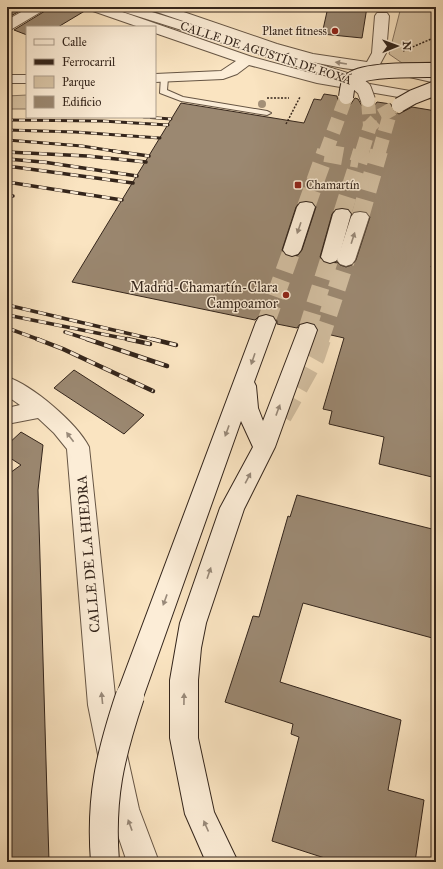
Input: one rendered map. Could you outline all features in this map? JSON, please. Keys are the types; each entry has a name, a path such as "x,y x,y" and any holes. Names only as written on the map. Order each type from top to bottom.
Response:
{"street":[{"path":"7,26 39,7"},
{"name":"CALLE DE AGUSTÍN DE FOXÁ","path":"95,7 148,26"},
{"name":"CALLE DE AGUSTÍN DE FOXÁ","path":"156,7 312,58 344,64 408,71 435,85"},
{"name":"CALLE DE AGUSTÍN DE FOXÁ","path":"129,9 352,79 364,89 368,100"},
{"path":"371,66 380,53 382,16"},
{"name":"CALLE DE AGUSTÍN DE FOXÁ","path":"156,29 247,60 317,80 410,95 435,85"},
{"path":"159,78 223,75 232,71 247,60"},
{"path":"346,97 352,79 366,74 435,85"},
{"path":"7,79 26,78"},
{"path":"399,105 435,85"},
{"path":"292,250 306,207"},
{"path":"338,258 351,215"},
{"path":"105,862 104,804 109,768 130,696 246,382 266,322"},
{"path":"222,862 200,814 184,738 184,680 188,648 193,623 232,508 264,447 307,330"},
{"path":"246,382 247,408 264,447"},
{"name":"CALLE DE LA HIEDRA","path":"7,385 42,409 62,427 78,447 102,705 124,809 143,862"},
{"path":"7,416 42,409"}],"lane":[{"path":"159,78 163,91 181,99 267,113"}],"path":[{"path":"399,53 426,40 436,37"},
{"path":"286,124 300,97"},
{"path":"266,98 289,98"},
{"path":"431,266 436,270"}],"green space":[{"path":"388,7 436,7 436,62 402,63 389,54 400,11"},
{"path":"26,95 26,109 7,109 7,96"}],"building":[{"path":"7,7 27,7 7,18"},
{"path":"46,7 88,7 88,9 60,26 26,26 26,35 14,30 45,11"},
{"path":"328,7 367,7 362,38 322,34"},
{"name":"Madrid-Chamartín-Clara Campoamor","path":"324,94 337,96 338,101 344,106 350,105 355,98 358,99 362,106 367,109 374,106 377,102 391,104 392,110 399,114 412,107 436,111 436,478 379,464 384,437 329,424 332,411 323,409 344,338 318,332 315,324 307,322 300,324 297,328 277,324 274,316 266,314 259,316 255,320 72,282 181,103 304,123 314,99 321,100","holes":["300,202 313,202 316,207 302,250 298,255 292,257 285,255 282,250 296,207","336,209 348,209 352,213 360,211 366,212 370,217 356,260 352,265 346,267 337,262 330,264 324,262 320,257 332,214"]},
{"path":"74,370 144,415 124,434 54,388"},
{"path":"21,432 43,445 38,490 49,862 7,862 7,475 21,465 7,456 7,445"},
{"path":"297,495 436,530 436,639 303,603 280,682 401,720 388,790 424,800 415,862 337,862 272,841 299,737 291,734 293,724 225,702 253,616 259,617 288,516 290,517"}],"tunnel":[{"path":"326,152 346,97"},
{"path":"368,100 370,126"},
{"path":"362,152 370,126 380,116 399,105"},
{"path":"379,152 391,110"},
{"path":"306,207 326,151"},
{"path":"342,214 362,151"},
{"path":"360,217 379,151"},
{"path":"325,153 359,159"},
{"path":"266,322 292,250"},
{"path":"307,330 330,257"},
{"path":"320,340 346,260"},
{"path":"281,416 314,357 320,339"}],"railway":[{"path":"156,118 171,119"},
{"path":"7,120 102,121 168,125"},
{"path":"7,130 75,132 160,138"},
{"path":"7,140 82,146 119,152"},
{"path":"113,151 119,152"},
{"path":"7,152 87,156 146,162"},
{"path":"119,152 149,156"},
{"path":"7,159 43,162 137,176"},
{"path":"7,166 133,183"},
{"path":"7,182 122,200"},
{"path":"7,196 13,196"},
{"path":"7,305 156,340"},
{"path":"7,315 127,339"},
{"path":"7,328 40,340"},
{"path":"65,332 89,340"},
{"path":"37,339 63,349 153,391"},
{"path":"127,339 132,340"},
{"path":"127,339 150,344"},
{"path":"152,339 156,340"},
{"path":"89,340 167,366"},
{"path":"156,340 176,345"}],"place":[{"name":"Planet fitness","path":"335,31"},
{"name":"Chamartín","path":"298,185"},
{"name":"Madrid-Chamartín-Clara Campoamor","path":"286,295"}]}
